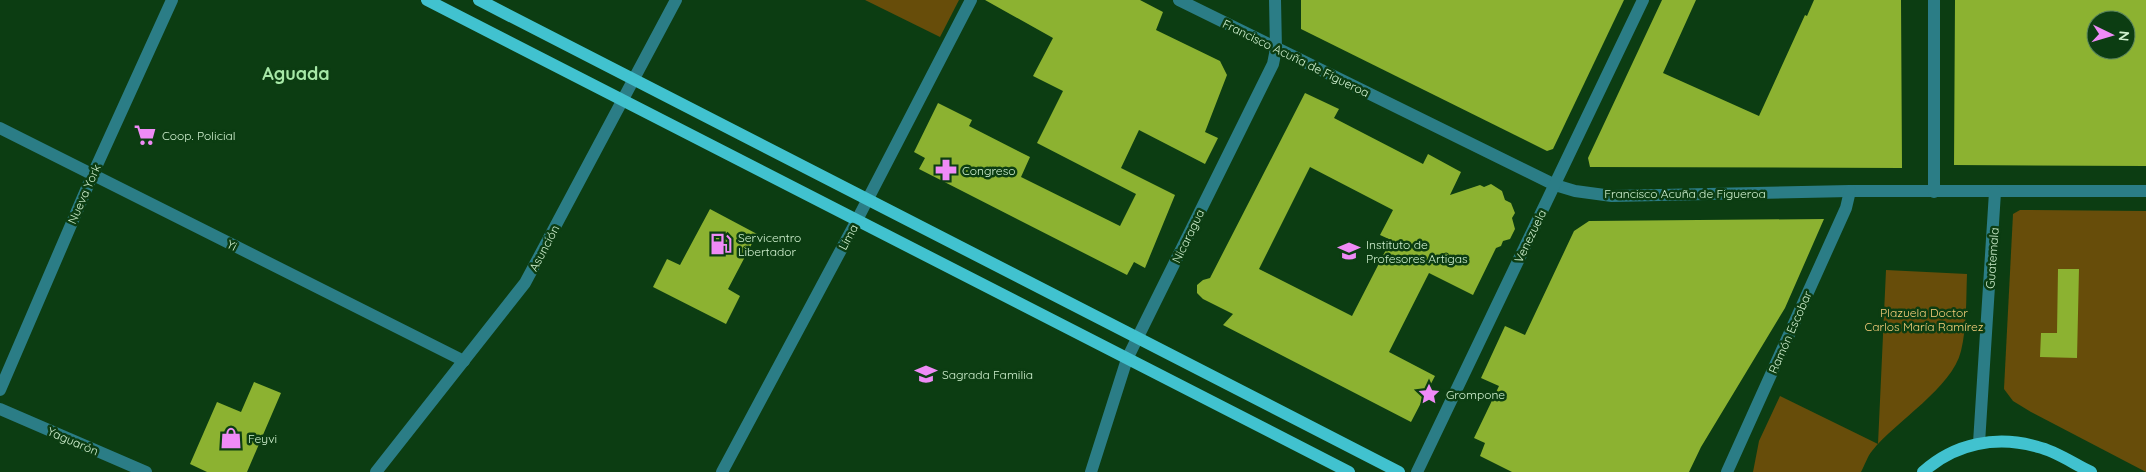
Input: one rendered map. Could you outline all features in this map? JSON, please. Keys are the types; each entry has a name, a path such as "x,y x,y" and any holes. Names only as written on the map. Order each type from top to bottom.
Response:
{"main road":[{"path":"427,0 1349,472"},
{"path":"479,0 1399,472"},
{"path":"1922,472 1947,454 1979,443 2000,442 2039,447 2091,472"}],"street":[{"name":"Nueva York","path":"0,390 92,176 172,0"},
{"name":"Asunción","path":"376,472 525,283 676,0"},
{"name":"Lima","path":"722,472 868,200 971,0"},
{"name":"Francisco Acuña de Figueroa","path":"1179,0 1555,185 1575,191 1612,196 1850,191 2146,191"},
{"name":"Nicaragua","path":"1091,472 1127,359 1273,64 1276,49 1275,0"},
{"name":"Venezuela","path":"1417,472 1643,0"},
{"path":"1934,0 1934,192"},
{"name":"Yi","path":"0,128 92,176 464,361"},
{"name":"Ramón Escobar","path":"1727,472 1846,208 1850,191"},
{"name":"Guatemala","path":"1979,443 1995,192"},
{"name":"Yaguarón","path":"0,409 146,472"}],"green space":[{"path":"865,0 959,0 940,37"},
{"path":"2020,210 2146,211 2146,472 2031,412 2013,401 2004,389 2013,214"},
{"name":"Plazuela Doctor Carlos María Ramírez","path":"1886,270 1967,274 1964,332 1961,351 1956,365 1935,391 1872,451 1861,472 1753,472 1759,441 1780,396 1878,444"}],"building":[{"path":"985,0 1140,0 1163,12 1156,30 1220,61 1227,75 1205,132 1218,138 1205,164 1139,130 1121,168 1175,195 1145,268 1134,262 1127,275 919,169 925,158 914,152 938,103 972,120 969,126 1030,157 1021,177 1120,226 1136,194 1037,143 1063,91 1033,76 1053,38"},
{"path":"1301,0 1624,0 1553,149 1547,151 1301,29"},
{"path":"1662,0 1696,0 1663,73 1759,116 1805,15 1807,16 1814,0 1901,0 1902,168 1590,167 1588,158"},
{"path":"1955,0 2146,0 2146,166 1954,165"},
{"name":"Instituto de Profesores Artigas","path":"1305,93 1339,109 1334,118 1423,164 1428,154 1461,172 1450,195 1480,185 1484,187 1491,184 1502,191 1505,200 1511,203 1515,213 1512,218 1515,229 1510,239 1503,241 1501,246 1496,248 1473,295 1429,273 1389,352 1435,376 1411,422 1223,325 1233,314 1203,299 1197,293 1197,285 1203,280 1210,278","holes":["1310,167 1393,210 1380,235 1391,240 1352,316 1259,269"]},
{"path":"710,209 757,234 728,289 740,296 726,324 653,287 667,259 680,265"},
{"path":"1824,219 1785,308 1701,447 1689,472 1512,472 1480,456 1485,443 1474,438 1499,386 1481,378 1505,326 1525,335 1574,231 1589,221"},
{"path":"2058,269 2079,269 2077,358 2040,357 2041,333 2057,333"},
{"name":"Feyvi","path":"254,382 281,393 247,472 207,472 190,464 217,402 241,412"}],"place":[{"name":"Coop. Policial","path":"145,135"},
{"name":"Congreso","path":"946,170"},
{"name":"Servicentro Libertador","path":"721,244"},
{"name":"Instituto de Profesores Artigas","path":"1349,251"},
{"name":"Sagrada Familia","path":"926,374"},
{"name":"Grompone","path":"1429,394"},
{"name":"Feyvi","path":"231,438"}],"district":[{"name":"Aguada","path":"296,73"}]}
